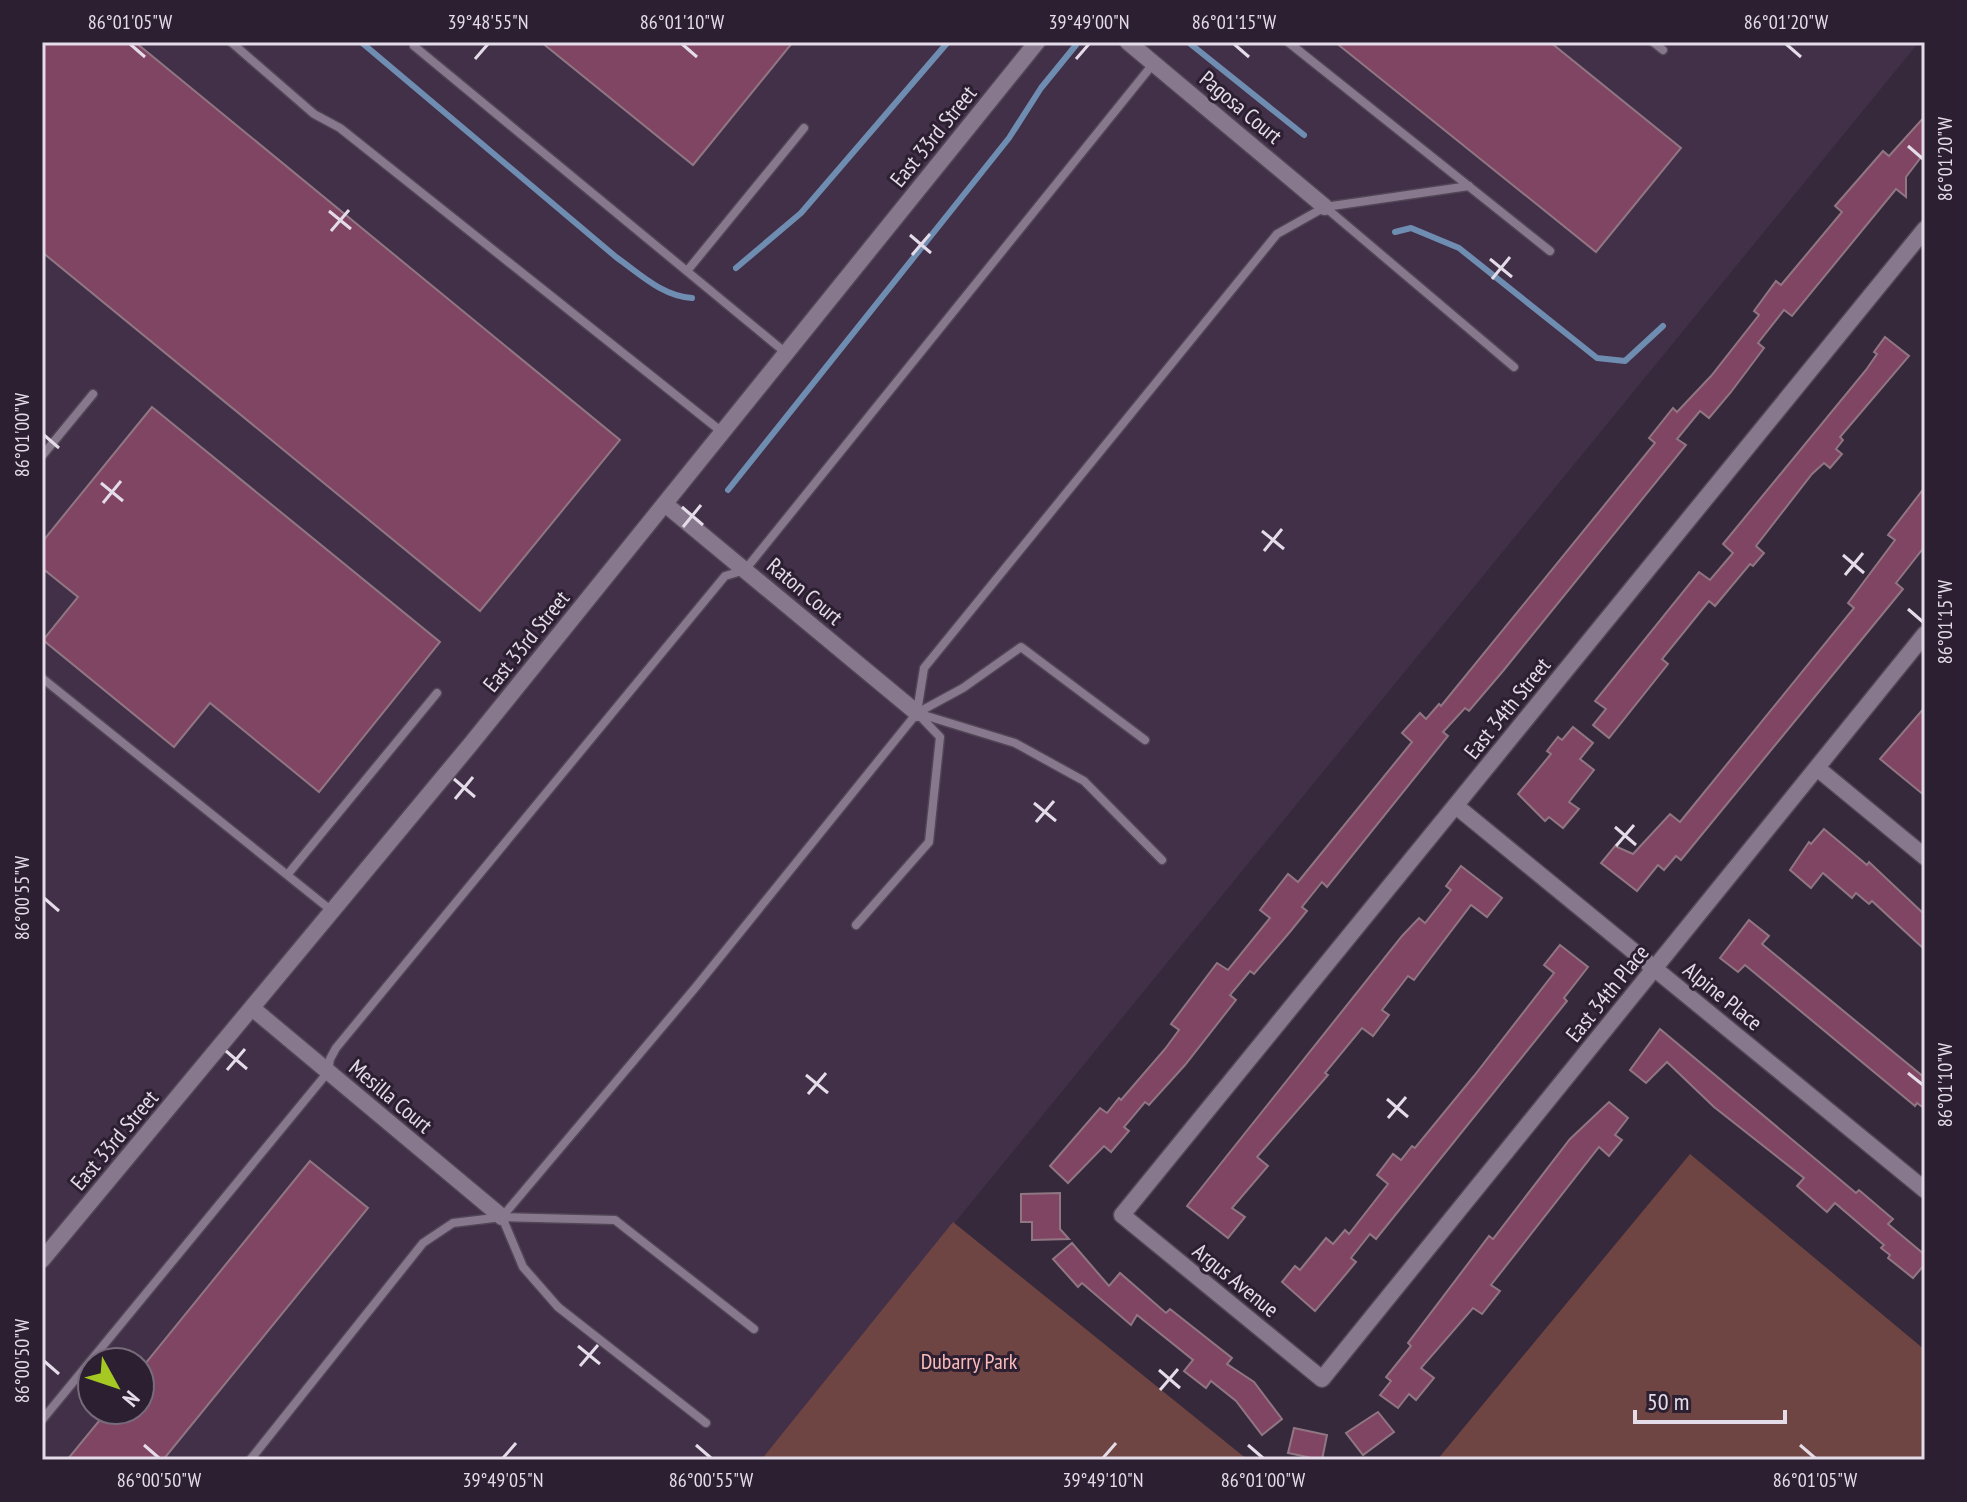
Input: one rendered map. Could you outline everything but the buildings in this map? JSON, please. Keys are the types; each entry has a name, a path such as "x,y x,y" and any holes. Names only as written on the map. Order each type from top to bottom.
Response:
{"street":[{"name":"East 33rd Street","path":"44,1253 332,912 1037,42"},
{"name":"Pagosa Court","path":"1128,42 1325,207"},
{"name":"East 34th Street","path":"1122,1215 1925,229"},
{"name":"Raton Court","path":"665,504 917,713"},
{"name":"East 34th Place","path":"1322,1379 1925,634"},
{"path":"1817,768 1925,857"},
{"name":"Alpine Place","path":"1456,806 1925,1190"},
{"name":"Mesilla Court","path":"252,1008 502,1217"},
{"name":"Argus Avenue","path":"1122,1215 1322,1379"}],"lane":[{"path":"231,42 314,114 340,128 723,432"},
{"path":"1288,42 1550,251"},
{"path":"1653,42 1663,50"},
{"path":"414,46 786,353"},
{"path":"42,1420 328,1072 336,1048 725,576 745,570 1153,63"},
{"path":"687,271 804,128"},
{"path":"917,713 924,668 1277,234 1325,207 1469,186"},
{"path":"1325,207 1514,367"},
{"path":"42,456 93,394"},
{"path":"502,1217 695,988 917,713 963,688 1021,647 1145,740"},
{"path":"42,678 332,912"},
{"path":"288,874 437,693"},
{"path":"917,713 1015,743 1084,781 1162,860"},
{"path":"856,925 929,842 940,737 917,713"},
{"path":"502,1217 523,1267 558,1307 706,1423"},
{"path":"250,1460 423,1243 453,1223 502,1217 615,1220 754,1329"}],"shaded area":[{"path":"42,42 1919,42 761,1460 42,1460"}],"green space":[{"path":"1690,1154 1925,1350 1925,1460 1437,1460"},
{"name":"Dubarry Park","path":"953,1222 1248,1460 761,1460"}],"waterway":[{"path":"361,42 616,257 661,289 692,298"},
{"path":"736,268 801,213 948,42"},
{"path":"1188,42 1304,135"},
{"path":"728,490 1009,138 1041,88 1076,45"},
{"path":"1395,232 1411,228 1459,248 1597,358 1625,361 1663,326"}]}
